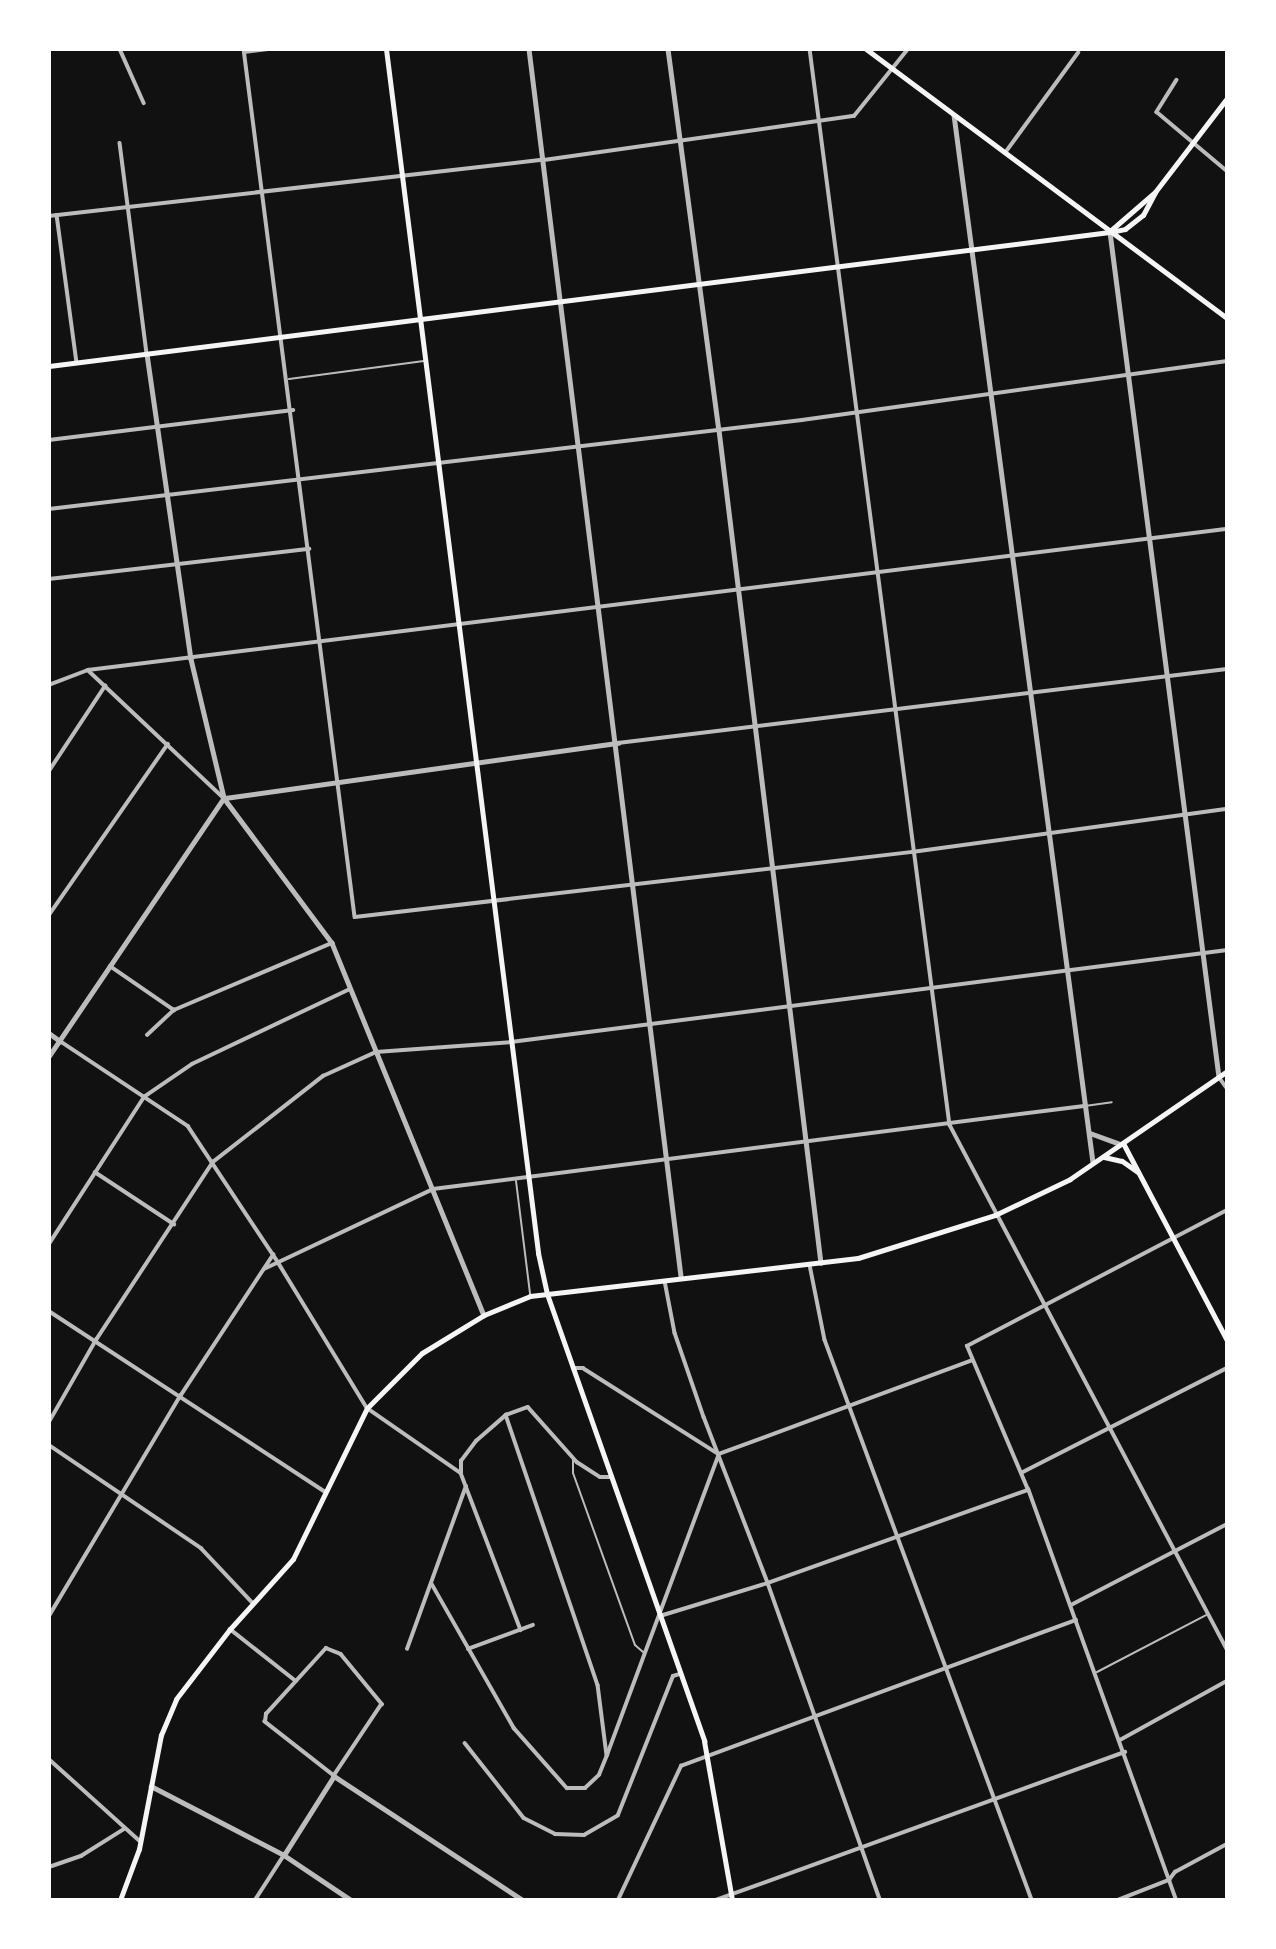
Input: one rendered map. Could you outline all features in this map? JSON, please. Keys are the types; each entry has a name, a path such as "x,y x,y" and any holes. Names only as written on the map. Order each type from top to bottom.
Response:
{"main road":[{"path":"386,49 527,1180 547,1294 708,1756 731,1897"},
{"path":"866,49 1227,318"},
{"path":"1110,232 1155,191 1227,98"},
{"path":"49,366 837,269 1110,232 1125,229 1143,215 1155,191"},
{"path":"120,1900 140,1841 170,1710 230,1629 293,1559 328,1493 367,1408 422,1353 484,1315 530,1296 858,1258 995,1215 1045,1193 1124,1145 1227,1071"},
{"path":"1124,1145 1227,1340"},
{"path":"1104,1157 1122,1161 1141,1175"}],"street":[{"path":"120,49 144,103"},
{"path":"270,49 244,51 293,410 355,917 912,852 1227,809"},
{"path":"529,49 618,743 632,883 681,1277"},
{"path":"668,49 757,728 821,1264"},
{"path":"810,49 893,712 950,1125 995,1215 1109,1426 1172,1552 1227,1649"},
{"path":"49,216 544,160 820,122 858,114 908,49"},
{"path":"1005,153 1078,53"},
{"path":"1177,80 1157,112 1192,145 1227,171"},
{"path":"954,115 1065,972 1093,1163"},
{"path":"49,1056 224,798 191,659 176,566 120,143"},
{"path":"57,215 78,362"},
{"path":"1110,232 1188,815 1219,1077 1227,1088"},
{"path":"49,509 301,477 719,430 990,391 1129,376 1227,361"},
{"path":"49,440 293,410"},
{"path":"49,685 88,670 322,644 600,606 1150,540 1227,528"},
{"path":"49,579 309,549"},
{"path":"224,798 618,743 893,712 1227,669"},
{"path":"88,670 224,798 332,943 484,1315"},
{"path":"49,771 106,686"},
{"path":"49,915 168,744"},
{"path":"147,1035 174,1010 332,943"},
{"path":"49,1422 96,1340 213,1162 323,1076 376,1052 511,1042 789,1004 931,990 1227,950"},
{"path":"110,966 174,1010"},
{"path":"49,1244 144,1097 192,1064 351,989"},
{"path":"49,1034 188,1126 274,1255 367,1408 461,1473 521,1630"},
{"path":"264,1269 433,1189 527,1180 1084,1106"},
{"path":"1089,1133 1124,1145"},
{"path":"95,1172 174,1224"},
{"path":"1176,1900 1125,1752 1028,1490 971,1361 967,1346 1227,1210"},
{"path":"49,1616 181,1395 274,1255"},
{"path":"810,1265 816,1310 1032,1900"},
{"path":"664,1279 675,1334 768,1583 813,1717 880,1900"},
{"path":"49,1311 328,1493"},
{"path":"432,1584 514,1728 567,1788 577,1791 594,1782 607,1755 719,1454 971,1361"},
{"path":"573,1368 583,1368 719,1454"},
{"path":"1021,1473 1227,1368"},
{"path":"461,1473 466,1452 506,1415 520,1407 533,1410 573,1458 600,1477 611,1477"},
{"path":"506,1415 598,1685 607,1755"},
{"path":"49,1445 201,1548 253,1603"},
{"path":"407,1649 467,1484"},
{"path":"660,1616 768,1583 1028,1490"},
{"path":"1071,1605 1227,1524"},
{"path":"49,1603 55,1607"},
{"path":"618,1900 681,1766 1076,1620"},
{"path":"468,1649 533,1625"},
{"path":"230,1629 296,1681"},
{"path":"255,1900 334,1776 382,1704 333,1648 326,1648 266,1714 265,1722 334,1776 523,1900"},
{"path":"465,1743 524,1818 555,1834 584,1835 618,1815 673,1676 680,1674"},
{"path":"1120,1740 1227,1681"},
{"path":"716,1900 731,1897 1125,1752"},
{"path":"49,1759 140,1841"},
{"path":"151,1786 284,1855 351,1900"},
{"path":"49,1867 81,1856 124,1829"},
{"path":"1118,1900 1169,1880 1227,1844"}],"lane":[{"path":"289,379 425,361"},
{"path":"1084,1106 1112,1102"},
{"path":"516,1181 530,1296"},
{"path":"573,1458 573,1472 635,1645 645,1654"},
{"path":"1096,1673 1208,1615"}]}
